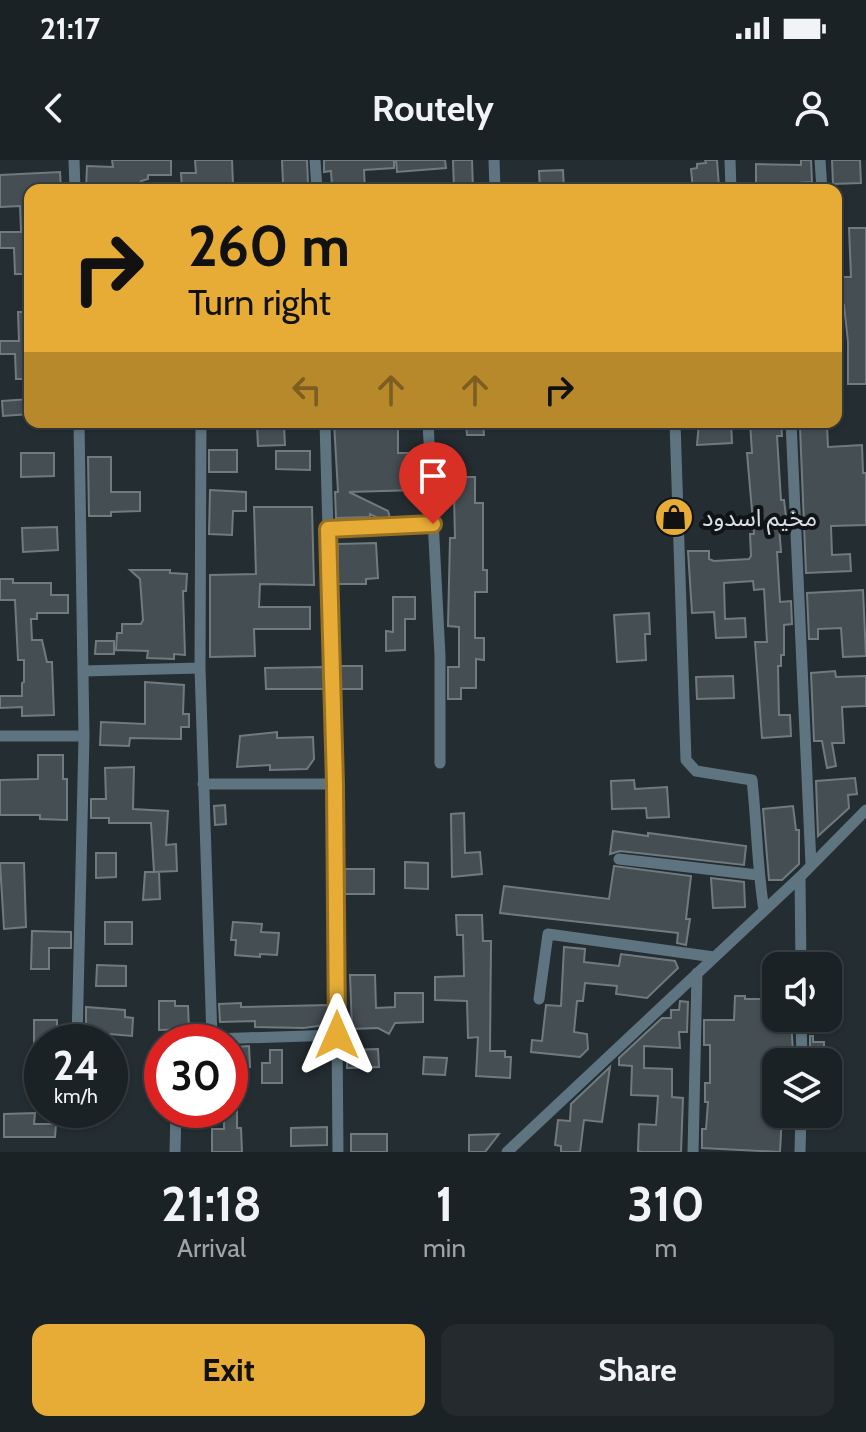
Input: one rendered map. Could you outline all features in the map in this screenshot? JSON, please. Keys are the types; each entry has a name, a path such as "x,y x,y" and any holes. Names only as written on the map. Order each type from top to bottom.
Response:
{"street":[{"path":"74,160 75,184"},
{"path":"315,160 317,184"},
{"path":"494,160 495,184"},
{"path":"730,160 731,184"},
{"path":"820,160 822,184"},
{"path":"77,1024 84,736 79,428"},
{"path":"201,428 200,668 212,1039 337,1035"},
{"path":"325,428 335,784 338,1152"},
{"path":"428,428 440,656 440,763"},
{"path":"675,428 686,760 696,771 752,780 759,836 758,875 764,910"},
{"path":"791,428 811,865"},
{"path":"328,529 433,524"},
{"path":"84,671 200,668"},
{"path":"0,736 84,736"},
{"path":"203,784 335,784"},
{"path":"507,1152 800,877 866,810"},
{"path":"619,859 758,875"},
{"path":"800,877 801,952"},
{"path":"539,999 548,934 714,957"},
{"path":"693,1152 697,973"},
{"path":"175,1152 176,1128"},
{"path":"800,1152 801,1128"}],"building":[{"path":"112,160 171,160 171,175 148,175 141,184 86,184 87,166 113,167"},
{"path":"195,160 232,160 233,184 182,184 181,173 196,173"},
{"path":"282,160 307,160 308,183 283,183"},
{"path":"324,160 394,160 394,168 364,170 365,184 332,184 331,171 324,172"},
{"path":"396,160 445,160 446,168 397,172"},
{"path":"453,160 472,160 473,184 454,184"},
{"path":"705,160 717,160 719,184 692,184 691,169 697,168 697,164 706,163"},
{"path":"801,160 811,160 812,182 756,184 756,164 801,165"},
{"path":"832,160 860,160 861,183 833,184"},
{"path":"563,170 564,184 540,184 539,171"},
{"path":"60,172 61,184 24,184 24,230 21,230 20,206 0,207 0,175"},
{"path":"849,228 866,228 866,384 848,384 842,277 851,277"},
{"path":"0,232 24,232 24,274 15,274 14,248 0,248"},
{"path":"18,312 24,312 24,379 16,379 15,354 0,354 0,341 19,341"},
{"path":"24,399 24,414 3,416 2,401"},
{"path":"257,428 284,428 285,445 258,446"},
{"path":"334,428 398,428 398,453 415,453 417,490 349,492 388,511 390,518 370,514 370,517 336,518 335,492 338,492"},
{"path":"466,428 483,428 484,435 467,435"},
{"path":"698,428 731,428 732,443 697,445"},
{"path":"750,428 781,428 782,436 777,436 781,500 784,500 787,525 779,526 781,552 777,552 780,602 791,601 792,624 784,625 784,655 781,655 781,666 778,666 779,715 790,715 791,736 762,738 755,642 767,642 764,589 754,590 753,581 724,583 725,619 745,618 746,637 716,638 714,612 692,613 688,551 709,551 709,559 714,561 749,559 751,556 750,534 754,534 747,453 752,453"},
{"path":"800,428 827,428 828,447 862,445 863,473 866,473 866,525 831,526 832,555 850,554 851,571 806,573"},
{"path":"209,450 237,450 237,472 209,472"},
{"path":"276,451 310,451 310,470 276,469"},
{"path":"21,453 54,453 54,476 21,477"},
{"path":"88,457 111,457 111,492 140,492 140,511 89,516"},
{"path":"449,477 475,477 475,503 483,503 483,570 487,570 487,592 475,592 475,638 484,638 484,660 476,659 476,688 461,688 461,699 448,699 448,667 459,667 459,627 448,626 450,538 455,538 454,495 449,495"},
{"path":"210,490 246,492 246,511 233,511 232,535 209,534"},
{"path":"254,507 312,507 314,585 260,584 259,607 310,607 310,629 254,629 255,656 210,657 210,575 256,574"},
{"path":"57,527 58,550 23,552 22,528"},
{"path":"376,543 378,578 366,579 366,584 338,584 338,544"},
{"path":"130,570 170,570 170,573 187,574 186,591 183,591 185,655 174,654 174,659 147,658 148,651 116,650 117,633 122,633 122,624 141,624 143,620 140,579"},
{"path":"0,579 13,579 13,583 51,583 51,595 68,595 68,613 37,613 37,619 31,619 32,640 42,640 47,662 52,662 54,715 22,716 22,707 0,708 0,696 22,696 24,660 18,660 15,600 0,600"},
{"path":"863,590 866,656 843,657 841,628 818,629 818,639 809,639 807,593"},
{"path":"393,597 415,597 415,619 405,619 405,650 386,651 386,631 393,632"},
{"path":"649,613 650,634 645,634 646,660 617,662 614,615"},
{"path":"96,641 114,641 114,654 95,654"},
{"path":"340,666 362,666 362,689 341,689"},
{"path":"323,667 324,689 266,689 265,668"},
{"path":"835,671 836,677 866,676 866,706 842,707 844,743 832,743 836,766 827,768 822,741 814,741 811,673"},
{"path":"733,676 734,698 697,699 696,677"},
{"path":"145,682 184,685 183,714 189,714 189,727 181,727 181,739 130,738 129,746 100,745 101,722 145,724"},
{"path":"277,732 277,738 313,737 314,759 307,769 270,770 270,765 237,767 240,736"},
{"path":"38,755 63,755 63,779 67,779 67,820 40,819 40,815 0,815 0,780 38,779"},
{"path":"134,767 133,809 168,811 166,845 176,844 177,871 154,872 151,823 109,823 109,818 91,818 91,799 106,799 105,768"},
{"path":"855,778 857,794 848,795 849,808 818,836 816,781"},
{"path":"634,780 635,789 667,787 669,817 647,818 646,808 612,809 611,781"},
{"path":"225,805 226,824 215,825 214,806"},
{"path":"793,806 796,830 799,830 799,864 782,880 769,880 763,809"},
{"path":"464,813 465,853 480,852 482,874 452,877 451,814"},
{"path":"613,831 746,846 744,865 620,851 610,854"},
{"path":"96,853 116,853 116,877 96,878"},
{"path":"405,862 428,863 428,889 405,888"},
{"path":"0,863 24,863 26,927 4,929"},
{"path":"614,866 691,876 686,945 677,943 678,933 500,913 504,886 609,899"},
{"path":"345,869 374,869 374,894 345,894"},
{"path":"145,872 159,872 160,899 143,900"},
{"path":"711,878 744,882 745,907 713,908"},
{"path":"456,915 482,915 483,941 491,941 490,1051 505,1051 505,1057 511,1057 510,1078 476,1076 478,1037 468,1038 467,1001 435,1000 435,977 464,976 463,935 457,935"},
{"path":"105,922 132,922 132,944 105,944"},
{"path":"233,922 262,924 261,932 279,933 277,955 235,955 236,940 231,940"},
{"path":"32,931 71,932 71,948 49,948 49,969 31,969"},
{"path":"564,947 585,949 584,962 619,966 621,954 675,961 678,968 647,998 616,994 617,986 585,983 583,1001 577,1001 574,1032 587,1034 588,1049 580,1057 531,1052 532,1040 542,1041 546,1005 561,1006"},
{"path":"97,965 126,966 126,986 96,986"},
{"path":"350,975 375,975 376,1008 395,1007 395,993 423,993 423,1022 395,1023 389,1034 378,1028 352,1029"},
{"path":"735,996 762,999 762,1032 792,1032 793,1048 762,1048 762,1128 781,1128 780,1152 702,1148 702,1129 706,1129 708,1102 705,1102 705,1083 710,1083 710,1045 704,1045 704,1020 734,1020"},
{"path":"159,1001 175,1001 175,1006 188,1006 189,1024 159,1024"},
{"path":"680,1001 688,1002 687,1032 679,1032 680,1048 644,1046 644,1068 672,1069 672,1097 683,1098 681,1152 638,1151 639,1124 656,1125 658,1096 631,1095 632,1066 619,1065 619,1058 662,1018 671,1018 671,1010 679,1010"},
{"path":"241,1003 241,1007 328,1005 328,1020 325,1025 304,1028 255,1027 255,1021 220,1022 219,1004"},
{"path":"86,1007 125,1010 125,1017 133,1018 132,1036 128,1036 128,1024 86,1024"},
{"path":"34,1020 57,1020 57,1024 34,1024"},
{"path":"810,1036 813,1036 813,1042 824,1042 824,1048 810,1048"},
{"path":"378,1049 379,1067 347,1068 347,1050"},
{"path":"270,1050 282,1050 282,1083 262,1083 262,1063 270,1063"},
{"path":"424,1057 447,1058 445,1075 423,1074"},
{"path":"610,1067 602,1122 584,1120 580,1152 561,1152 561,1146 555,1145 558,1120 570,1121 571,1104"},
{"path":"24,1113 24,1128 56,1128 55,1137 4,1137 4,1114"},
{"path":"327,1127 327,1145 291,1146 291,1128"},
{"path":"241,1128 242,1152 212,1152 212,1129"},
{"path":"351,1134 387,1134 387,1152 351,1152"},
{"path":"499,1134 485,1152 469,1152 469,1135"}],"place":[{"name":"مخيم اسدود","path":"674,517"}],"route":[{"path":"337,1035 335,784 328,529 433,524"}]}
